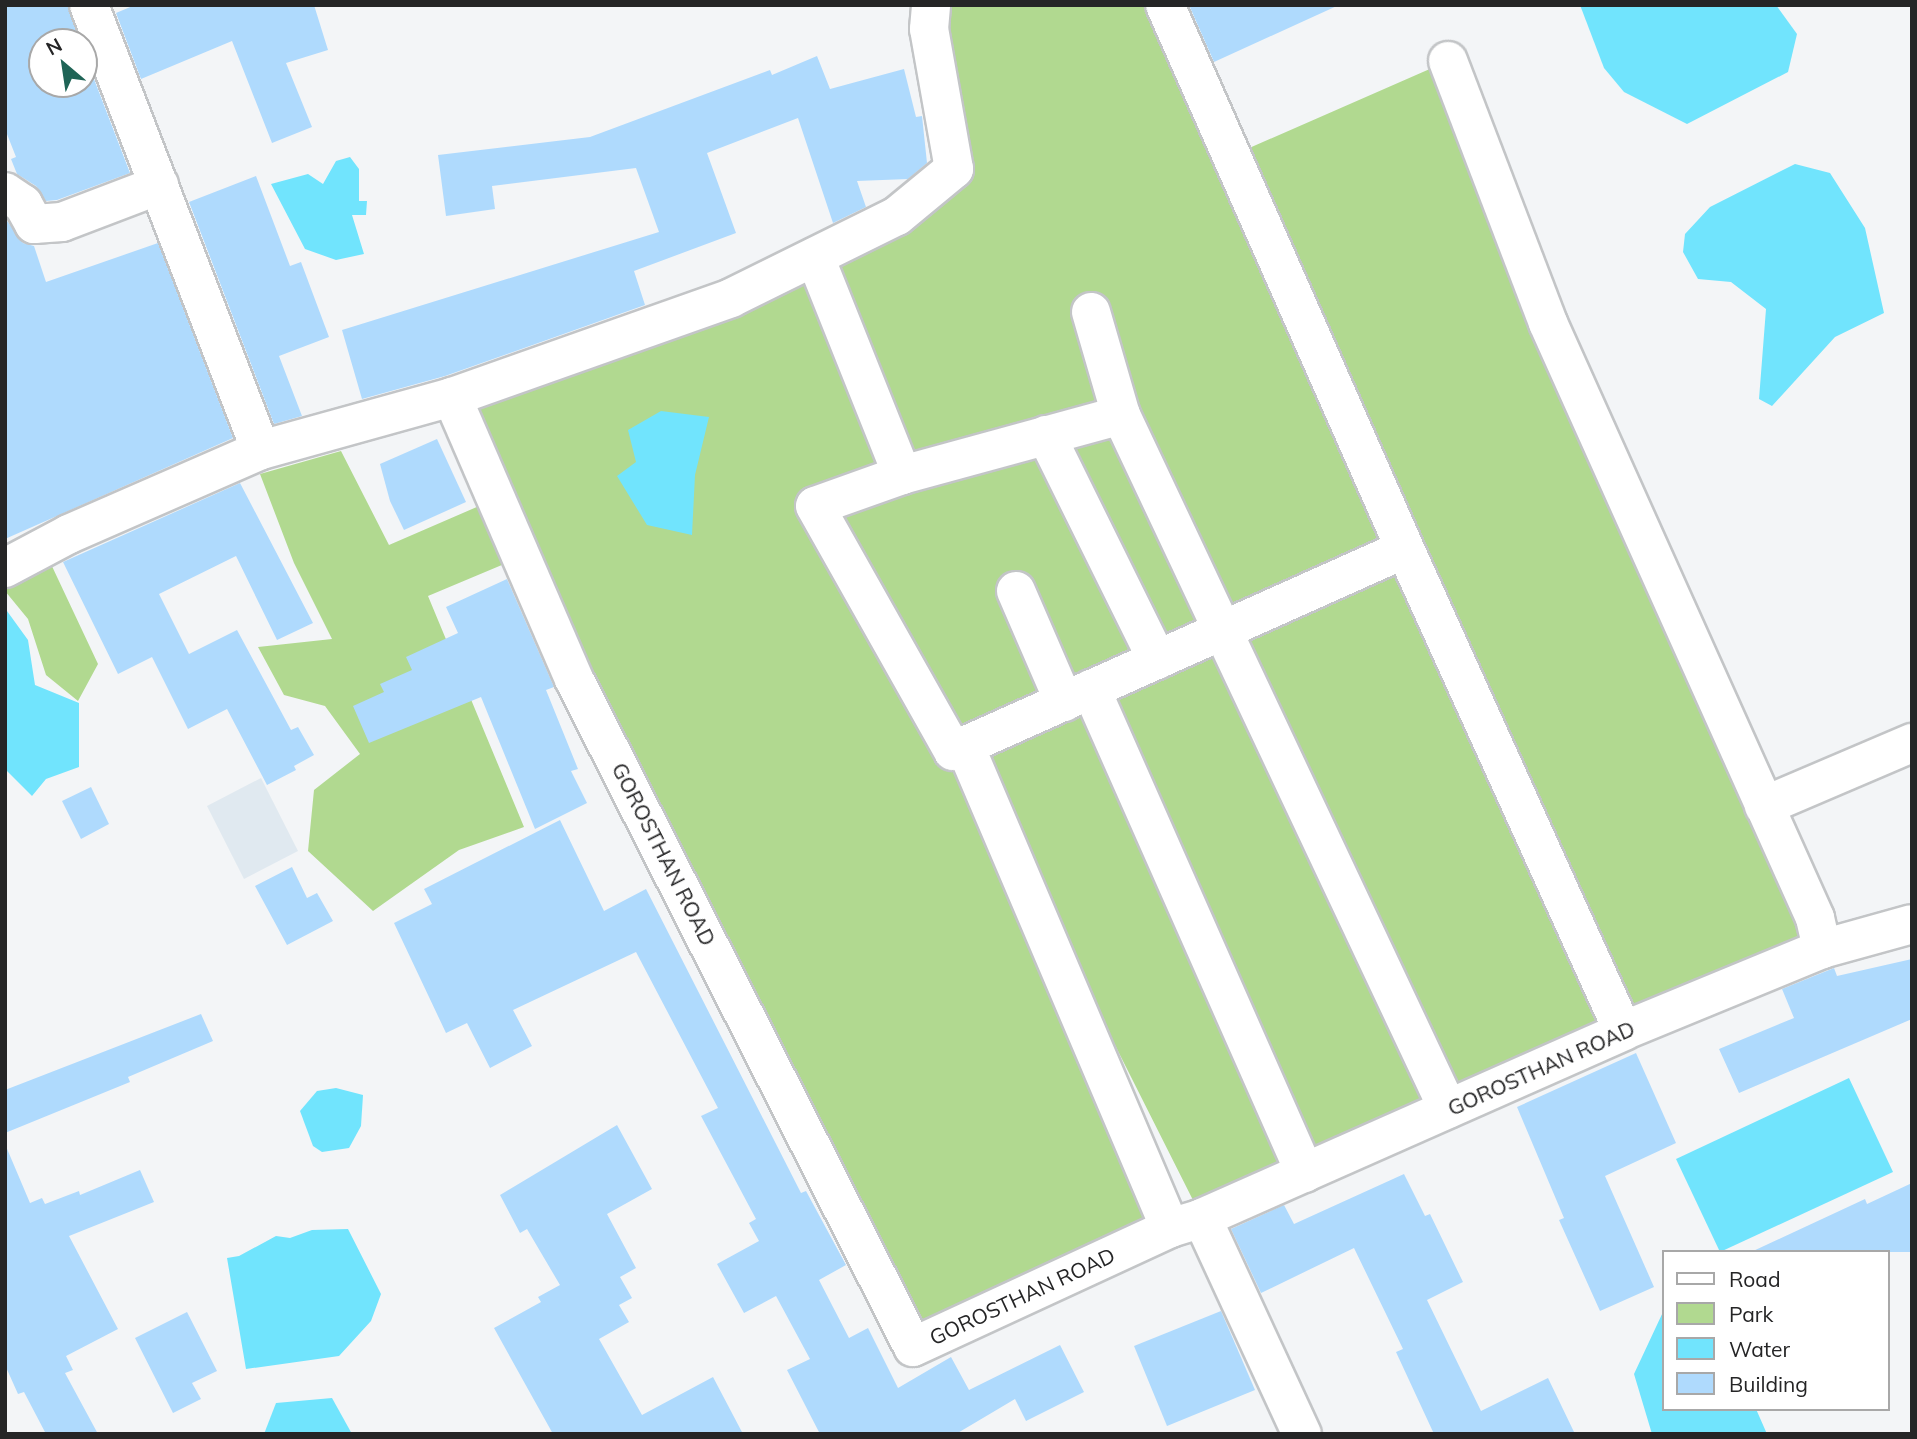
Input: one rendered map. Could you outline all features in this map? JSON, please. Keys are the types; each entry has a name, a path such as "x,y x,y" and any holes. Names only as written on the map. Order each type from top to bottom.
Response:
{"street":[{"path":"89,5 261,450"},
{"path":"5,568 69,534 261,450 452,397 731,298 897,216 954,169 929,29 932,5"},
{"path":"1165,5 1405,549 1623,1031"},
{"path":"1448,61 1548,323 1815,918 1822,949"},
{"path":"5,192 23,204 34,224 62,222 159,185"},
{"path":"815,257 902,475"},
{"path":"1091,312 1121,415 1225,629 1448,1109"},
{"name":"GOROSTHAN ROAD","path":"452,397 574,678 913,1347 1186,1223 1623,1031 1822,949 1912,924"},
{"path":"1121,415 902,475 815,506 953,751 1405,549"},
{"path":"1046,435 1157,660"},
{"path":"1016,591 1077,696 1305,1173"},
{"path":"1764,806 1912,743"},
{"path":"965,746 1186,1223 1302,1434"}],"shaded area":[{"path":"261,778 298,851 244,879 207,806"}],"green space":[{"path":"931,5 1165,5 1231,156 1448,61 1822,949 1202,1218 972,761 1170,1228 913,1347 452,397 815,257 954,169"},
{"path":"341,451 389,545 486,503 509,562 428,596 524,827 459,850 373,911 308,851 314,790 360,754 325,706 284,695 258,647 332,639 294,563 260,474"},
{"path":"50,562 98,664 78,701 46,675 28,619 5,591 5,581"}],"water":[{"path":"1580,5 1776,5 1797,34 1788,72 1687,124 1624,92 1604,68"},
{"path":"350,157 359,169 359,201 367,201 366,215 352,215 364,254 336,260 305,249 271,184 308,174 323,184 336,161"},
{"path":"1795,164 1830,173 1865,228 1884,313 1835,337 1772,406 1759,399 1766,309 1731,282 1698,279 1683,252 1685,234 1710,207"},
{"path":"661,411 709,417 695,475 692,535 647,525 617,476 636,462 628,430"},
{"path":"7,611 28,640 35,685 79,703 79,767 46,779 32,796 5,769"},
{"path":"1849,1078 1893,1172 1724,1250 1719,1250 1676,1159"},
{"path":"336,1088 363,1095 361,1126 349,1148 322,1152 313,1146 300,1111 317,1091"},
{"path":"348,1229 381,1294 371,1321 339,1356 246,1369 227,1258 239,1256 276,1236 290,1238 312,1230"},
{"path":"1661,1316 1661,1411 1757,1411 1767,1434 1652,1434 1634,1374"},
{"path":"332,1398 352,1434 264,1434 276,1403"}],"building":[{"path":"5,5 68,5 75,28 28,28 28,98 98,98 98,90 130,173 57,200 46,201 36,186 17,174 11,159 16,157 5,129"},
{"path":"135,5 314,5 328,50 286,63 312,127 272,143 232,41 141,79 116,13"},
{"path":"1189,5 1339,5 1214,62"},
{"path":"817,56 830,89 904,69 916,117 922,116 927,163 908,179 857,181 866,207 833,223 798,118 707,153 736,233 634,271 645,305 445,376 362,399 342,330 659,232 636,168 492,186 495,209 446,216 438,155 590,137 770,70 772,75"},
{"path":"256,176 290,266 301,262 329,337 279,356 302,416 274,424 189,202"},
{"path":"5,218 23,243 34,246 46,282 158,243 233,438 5,539"},
{"path":"437,439 466,502 404,530 390,501 380,464"},
{"path":"240,483 313,623 277,640 236,556 159,594 189,654 237,630 291,730 298,727 314,755 294,766 296,770 267,785 227,709 188,729 152,657 118,674 63,562"},
{"path":"507,579 554,687 546,690 578,769 571,771 587,803 535,829 481,697 369,743 353,706 384,692 380,684 412,670 406,657 458,633 446,607"},
{"path":"91,787 109,824 81,839 62,801"},
{"path":"560,820 604,911 646,889 801,1193 806,1191 846,1265 819,1280 849,1338 868,1328 898,1388 951,1357 969,1390 1060,1345 1084,1392 1026,1421 1015,1399 956,1434 820,1434 787,1370 810,1359 776,1296 744,1313 717,1264 759,1241 749,1223 756,1219 701,1116 718,1108 636,952 513,1010 532,1046 490,1068 467,1023 446,1033 394,923 432,904 424,889"},
{"path":"292,867 307,898 317,893 333,921 287,945 255,886"},
{"path":"1912,959 1912,1019 1739,1093 1719,1049 1794,1018 1782,989 1834,968 1837,976"},
{"path":"201,1014 213,1041 128,1077 130,1082 5,1133 5,1090"},
{"path":"1636,1053 1676,1143 1605,1176 1654,1287 1600,1311 1559,1220 1564,1218 1517,1107"},
{"path":"617,1125 652,1189 607,1214 636,1268 620,1277 632,1298 619,1305 629,1322 599,1339 642,1415 713,1377 743,1434 553,1434 494,1328 541,1302 538,1297 560,1285 527,1229 520,1233 500,1195"},
{"path":"5,1144 30,1203 42,1198 45,1204 79,1191 80,1195 140,1170 154,1202 69,1236 118,1329 66,1356 73,1370 65,1373 98,1434 46,1434 24,1392 18,1394 5,1365"},
{"path":"1404,1174 1425,1216 1430,1214 1463,1282 1427,1300 1481,1411 1548,1378 1575,1434 1434,1434 1396,1352 1403,1349 1354,1248 1261,1293 1231,1229 1284,1205 1294,1224"},
{"path":"1912,1183 1912,1252 1755,1250 1865,1199 1867,1204"},
{"path":"1221,1311 1255,1390 1167,1426 1134,1346"},
{"path":"187,1312 217,1371 192,1383 201,1399 173,1413 135,1338"}]}
